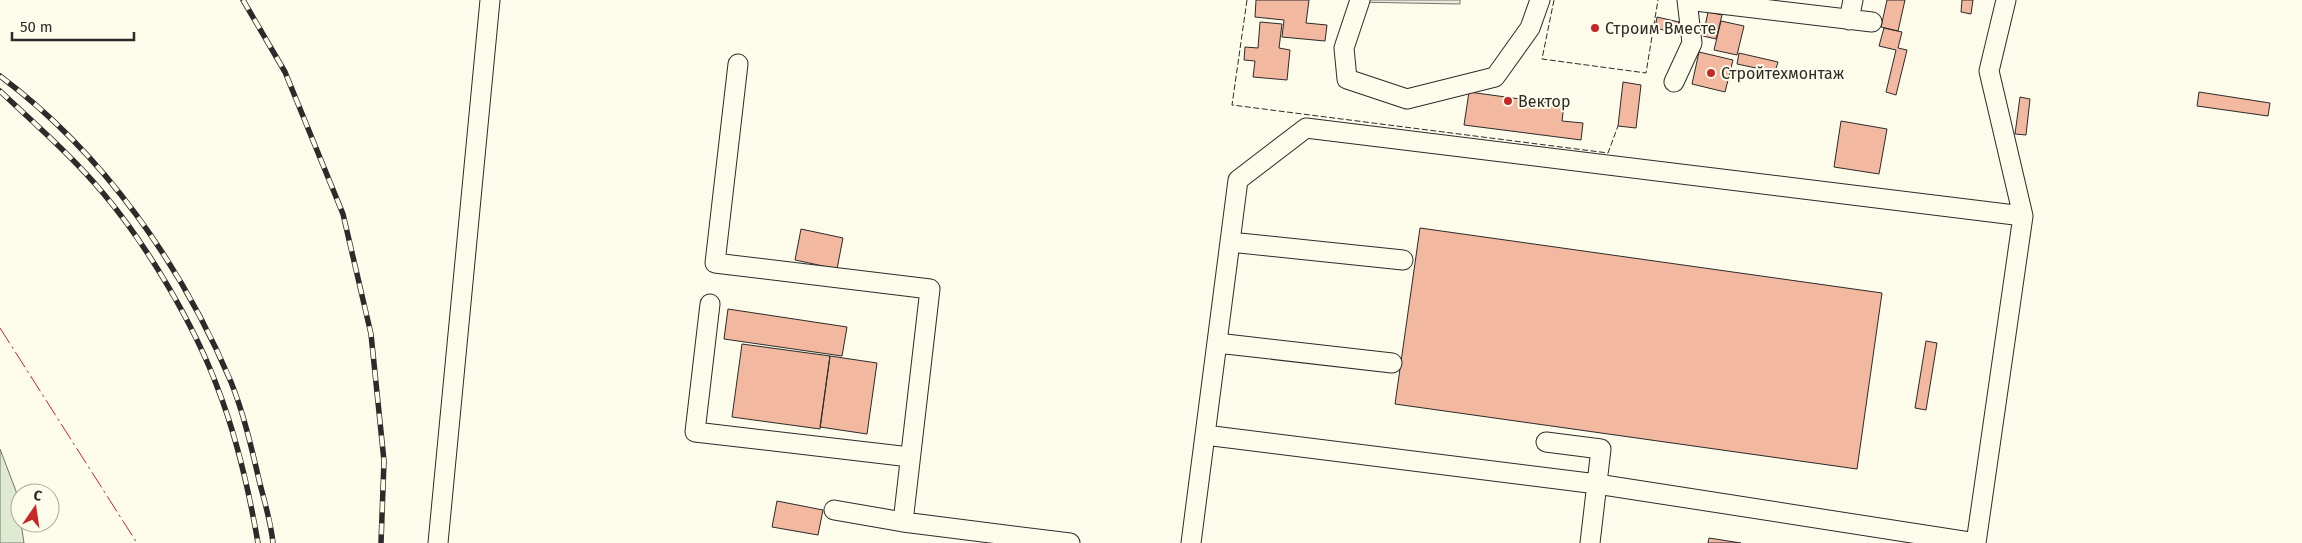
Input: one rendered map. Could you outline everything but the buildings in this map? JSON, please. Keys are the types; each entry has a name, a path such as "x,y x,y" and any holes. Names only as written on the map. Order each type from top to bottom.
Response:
{"street":[{"path":"438,543 490,0"},
{"path":"1360,0 1344,48 1347,79 1407,99 1495,77 1530,28 1540,0"},
{"path":"1674,82 1692,43 1687,0 1872,22"},
{"path":"1849,20 1853,0"},
{"path":"1205,434 1597,484 1976,543 2023,216 1988,71 2006,0"},
{"path":"738,64 715,263 930,289 903,522"},
{"path":"1191,543 1238,180 1306,128 2023,216"},
{"path":"1230,242 1403,260"},
{"path":"710,304 695,432 910,457"},
{"path":"1217,342 1392,363"},
{"path":"1546,442 1601,449 1590,543"},
{"path":"834,510 903,522 1070,543"}],"green space":[{"path":"0,449 13,483 10,483 10,533 22,533 24,543 0,543"}],"shaded area":[{"path":"1355,0 1460,0 1460,4 1355,2"}],"railway":[{"path":"243,0 285,72 343,214 371,334 384,461 381,543"},
{"path":"0,76 37,106 73,140 105,176 163,254 188,295 211,338 236,394 251,445 273,543"},
{"path":"0,91 66,153 103,193 136,236 183,312 208,364 231,426 242,465 258,543"}],"fence":[{"path":"1247,0 1232,105 1608,153 1618,126"},
{"path":"1554,0 1542,59 1646,73 1658,0"}],"power":[{"path":"0,328 137,543"}],"place":[{"name":"Строим Вместе","path":"1595,28"},
{"name":"Стройтехмонтаж","path":"1711,73"},
{"name":"Вектор","path":"1508,101"}]}
